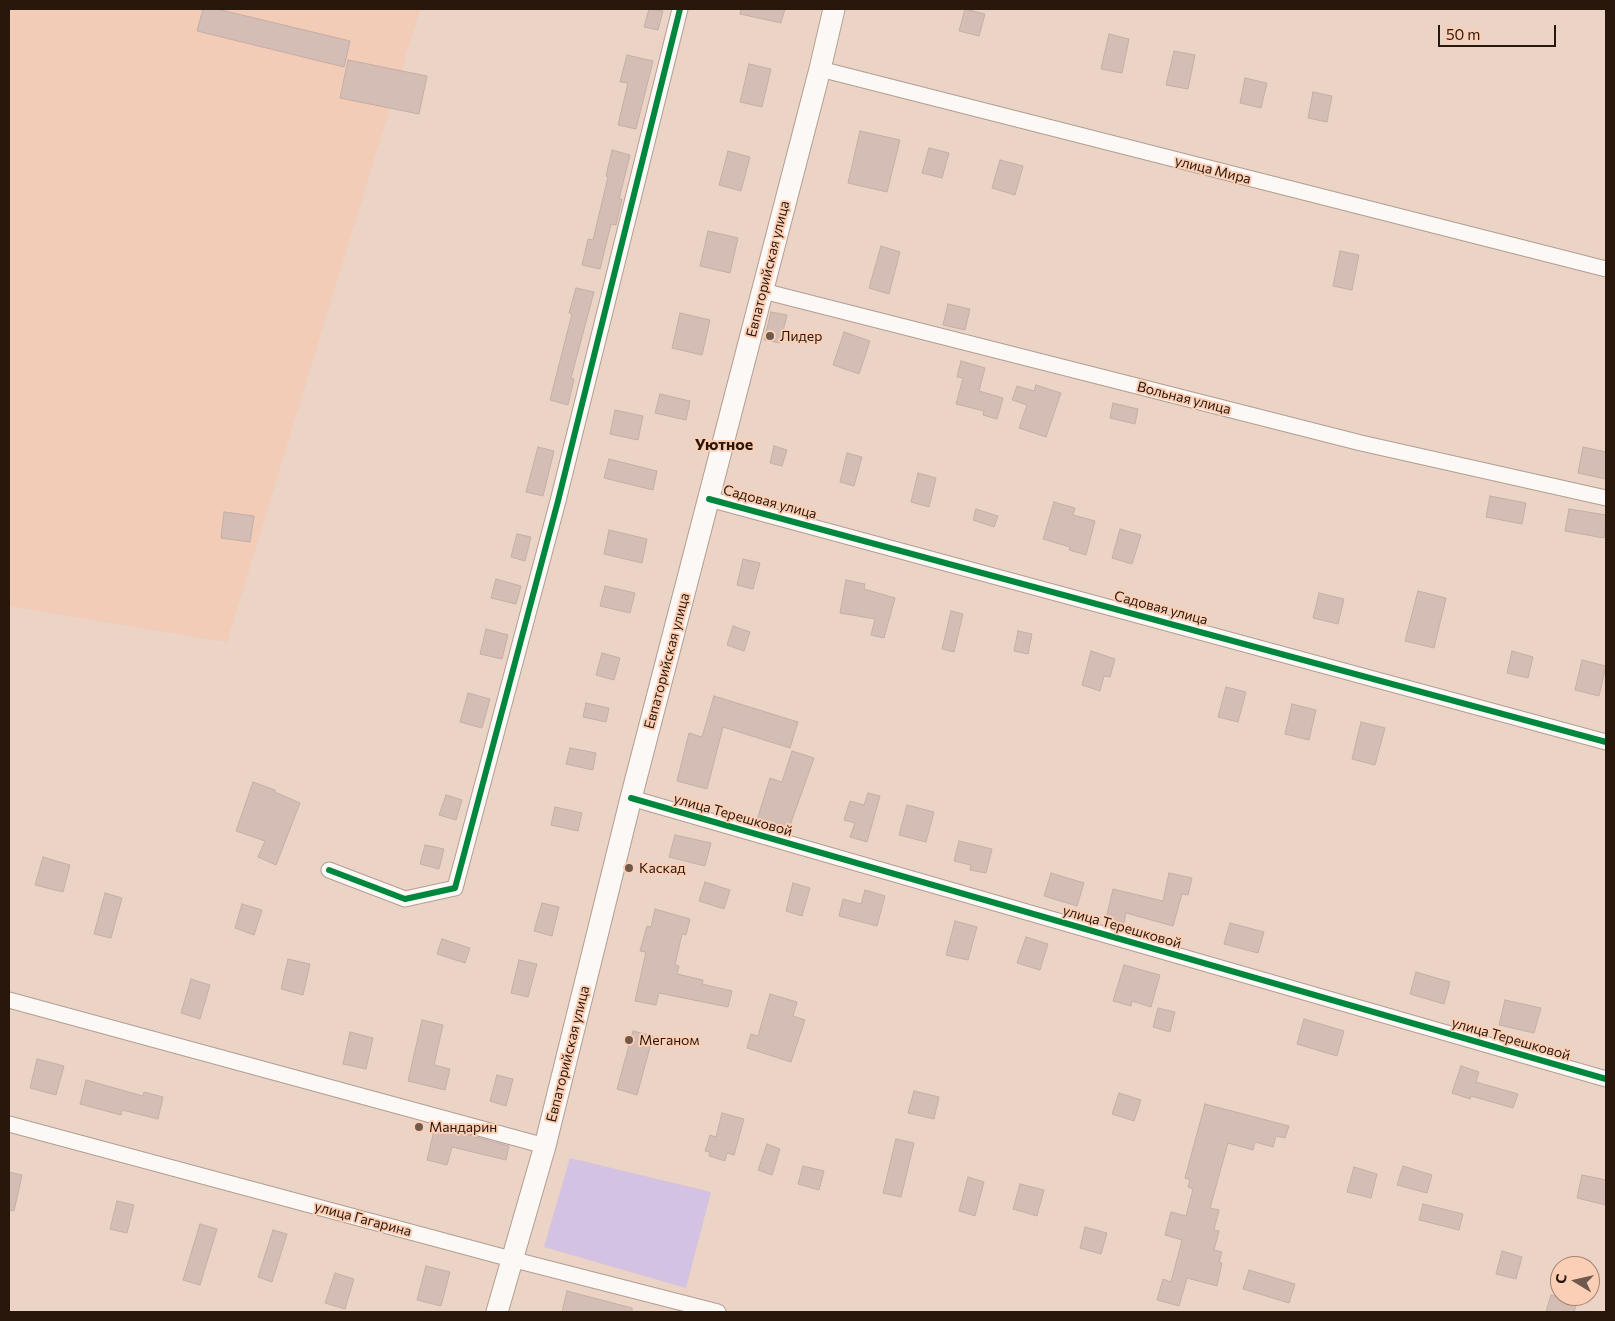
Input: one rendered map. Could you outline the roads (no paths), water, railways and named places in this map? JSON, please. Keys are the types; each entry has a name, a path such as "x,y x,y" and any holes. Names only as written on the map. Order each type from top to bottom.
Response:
{"main road":[{"name":"Евпаторийская улица","path":"497,1312 545,1146 631,798 763,291 834,9"}],"street":[{"path":"329,870 405,900 455,888 558,501 680,9"},
{"name":"улица Мира","path":"820,69 1606,270"},
{"name":"Вольная улица","path":"763,291 1361,442 1606,498"},
{"name":"Садовая улица","path":"709,498 1606,742"},
{"name":"улица Терешковой","path":"631,798 1606,1079"},
{"path":"9,1000 545,1146"},
{"name":"улица Гагарина","path":"9,1124 512,1259 678,1307 718,1312"}],"place":[{"name":"Лидер","path":"770,336"},
{"name":"Каскад","path":"629,868"},
{"name":"Меганом","path":"629,1040"},
{"name":"Мандарин","path":"419,1127"}],"district":[{"name":"Уютное","path":"724,445"}]}
